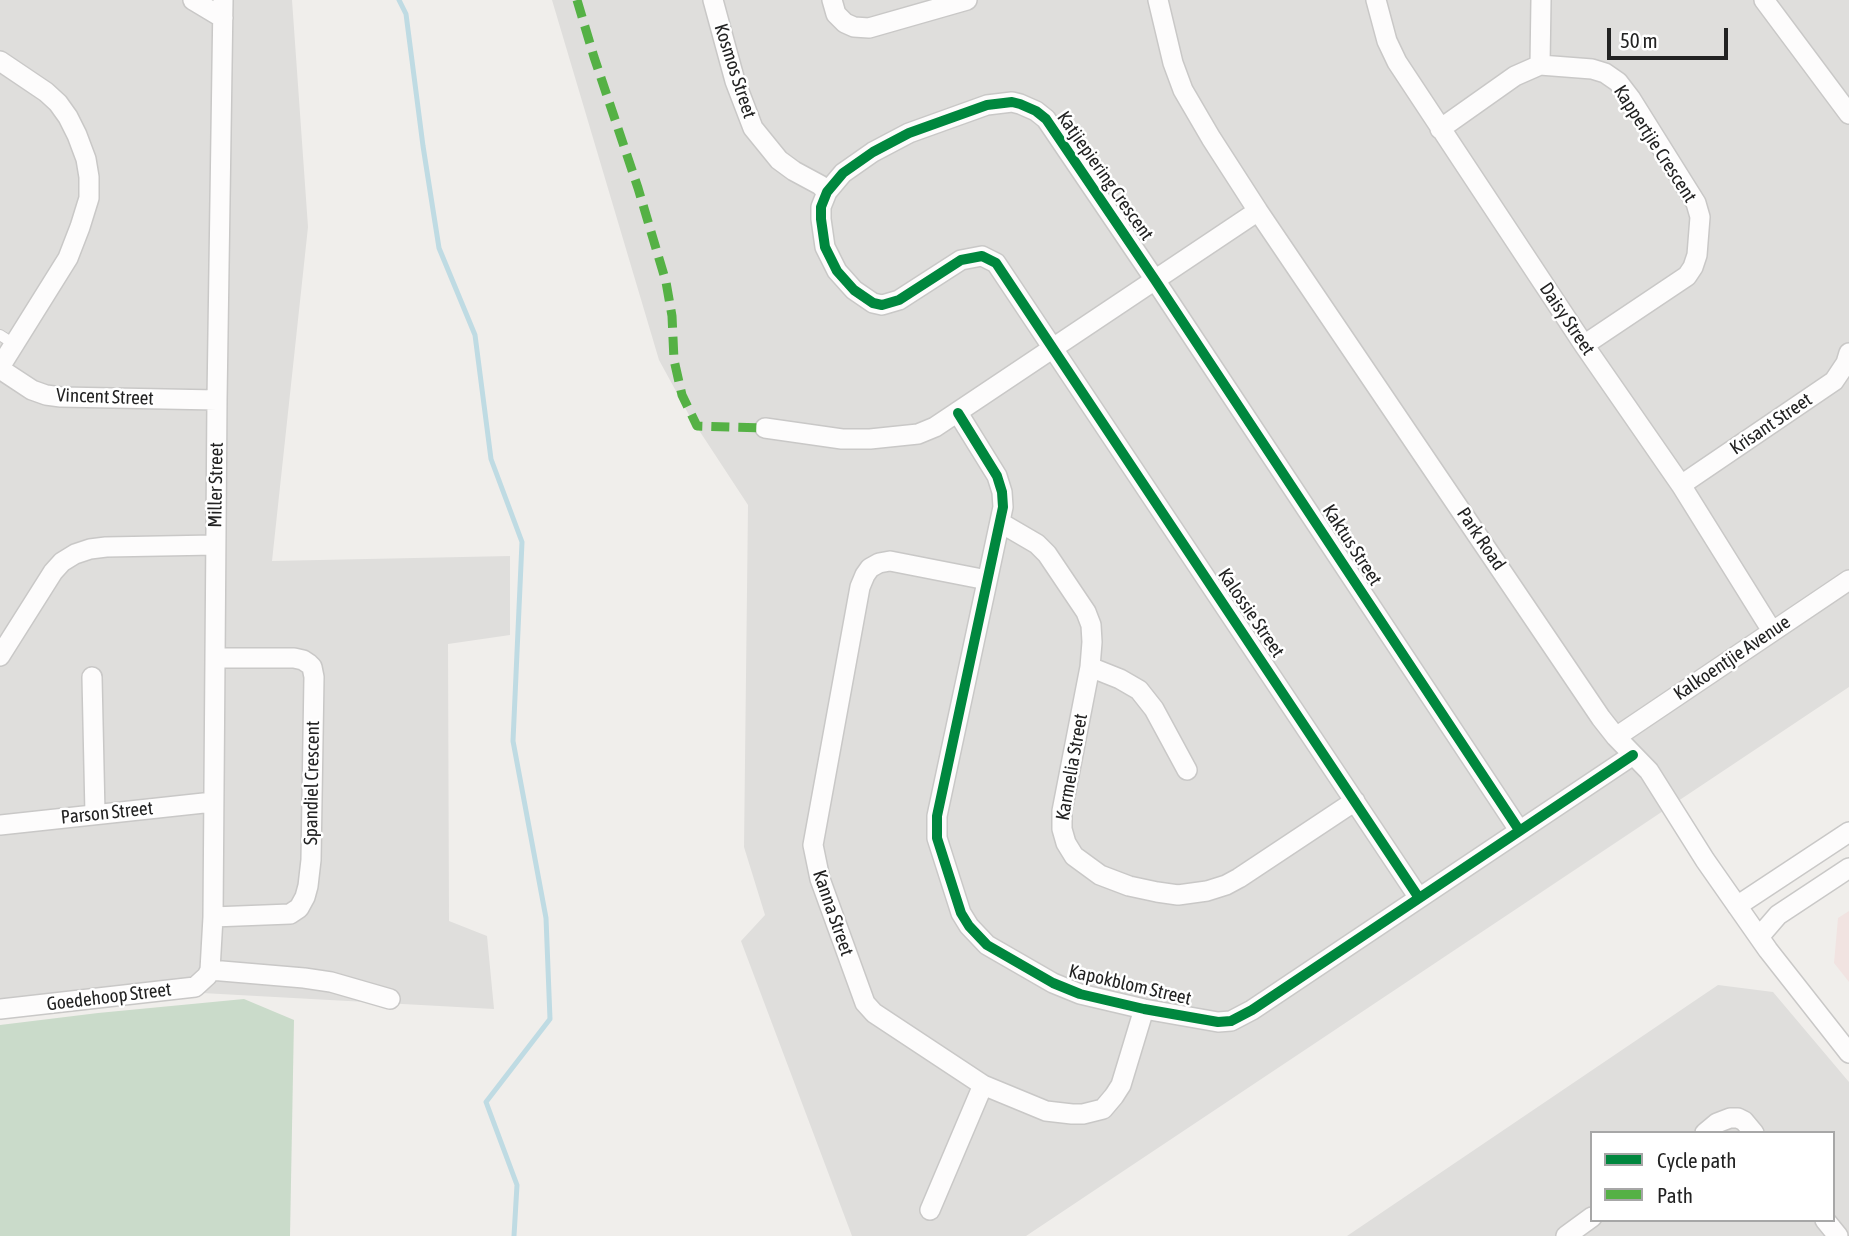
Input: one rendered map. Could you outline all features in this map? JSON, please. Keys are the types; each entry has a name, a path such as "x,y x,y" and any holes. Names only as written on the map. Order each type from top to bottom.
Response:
{"street":[{"path":"193,0 223,9"},
{"name":"Kosmos Street","path":"713,0 736,81 753,128 779,160 827,192"},
{"path":"832,0 836,14 845,23 869,28 967,0"},
{"name":"Park Road","path":"1158,0 1173,63 1183,90 1258,211 1583,693 1616,737 1649,771 1737,906 1791,981 1849,1053"},
{"name":"Daisy Street","path":"1376,0 1392,52 1440,129 1681,485 1772,631"},
{"path":"1440,129 1515,76 1540,65 1541,0"},
{"path":"1764,0 1849,114"},
{"name":"Miller Street","path":"210,970 213,917 216,400 223,9"},
{"path":"0,61 58,103 68,117 86,159 89,177 89,198 68,258 7,339 0,368"},
{"name":"Kappertjie Crescent","path":"1540,65 1592,69 1605,73 1618,82 1696,203 1700,218 1697,255 1688,276 1584,345"},
{"name":"Katjiepiering Crescent","path":"827,192 843,173 873,152 909,133 987,106 1012,102 1020,104 1046,119 1155,280"},
{"path":"827,192 821,207 825,247 836,271 854,290 873,303 893,303 961,260 977,256 988,258 996,263 1053,348"},
{"path":"765,428 842,439 898,437 935,428 1258,211"},
{"name":"Kaktus Street","path":"1155,280 1519,830"},
{"name":"Kalossie Street","path":"1053,348 1419,898"},
{"name":"Krisant Street","path":"1681,485 1834,381 1842,371 1849,353"},
{"name":"Vincent Street","path":"0,368 32,390 46,395 216,400"},
{"name":"Kapokblom Street","path":"958,413 997,476 1003,507 937,816 937,838 961,913 969,926 987,945 1052,983 1080,994 1144,1009 1218,1022 1231,1021 1252,1010 1633,755"},
{"name":"Karmelia Street","path":"1001,523 1037,544 1047,554 1086,612 1091,625 1090,667 1062,811 1062,830 1074,856 1100,875 1129,886 1178,895 1208,891 1239,878 1355,801"},
{"path":"0,656 53,572 75,554 106,547 215,545"},
{"name":"Kanna Street","path":"987,580 890,561 870,568 860,587 813,845 820,879 865,1003 874,1013 983,1085 1053,1113 1083,1114 1103,1109 1121,1085 1144,1009"},
{"name":"Kalkoentjie Avenue","path":"1616,737 1849,580"},
{"name":"Spandiel Crescent","path":"213,917 290,914 299,908 305,897 309,886 311,860 314,677 309,664 294,658 215,658"},
{"path":"1090,667 1139,690 1154,709 1186,770"},
{"path":"92,677 95,814"},
{"name":"Parson Street","path":"0,825 213,802"},
{"path":"1737,906 1849,832"},
{"path":"1759,937 1778,915 1849,868"},
{"path":"210,970 331,982 390,999"},
{"name":"Goedehoop Street","path":"0,1009 195,987 210,970"},
{"path":"930,1210 983,1085"},
{"path":"1707,1131 1730,1118 1744,1121 1752,1131"},
{"path":"1566,1236 1590,1218"},
{"path":"1827,1222 1838,1236"}],"shaded area":[{"path":"0,0 292,0 308,227 272,561 510,556 510,635 448,644 449,921 487,936 494,1009 202,993 0,1016"},
{"path":"552,0 1849,0 1849,687 1026,1236 852,1236 741,941 765,915 744,847 748,505 689,415 659,360"},
{"path":"1849,911 1849,982 1834,963 1838,918"},
{"path":"1718,985 1773,992 1849,1082 1849,1236 1347,1236"}],"green space":[{"path":"244,999 294,1020 290,1236 0,1236 0,1025"}],"waterway":[{"path":"399,0 406,14 439,248 475,335 491,459 522,542 513,741 546,918 550,1019 486,1102 517,1185 514,1236"}],"marked path":[{"path":"577,0 666,282 672,316 674,360 682,395 697,426 765,428"}],"cycle path":[{"path":"1419,898 996,263 982,256 961,260 899,300 882,305 873,303 854,290 837,271 825,247 821,207 827,192 843,173 873,152 909,133 987,105 1012,102 1036,111 1046,119 1519,830"},
{"path":"958,413 997,476 1003,507 937,816 937,838 961,913 969,926 987,945 1053,983 1080,994 1144,1009 1218,1022 1231,1021 1252,1010 1633,755"}]}
